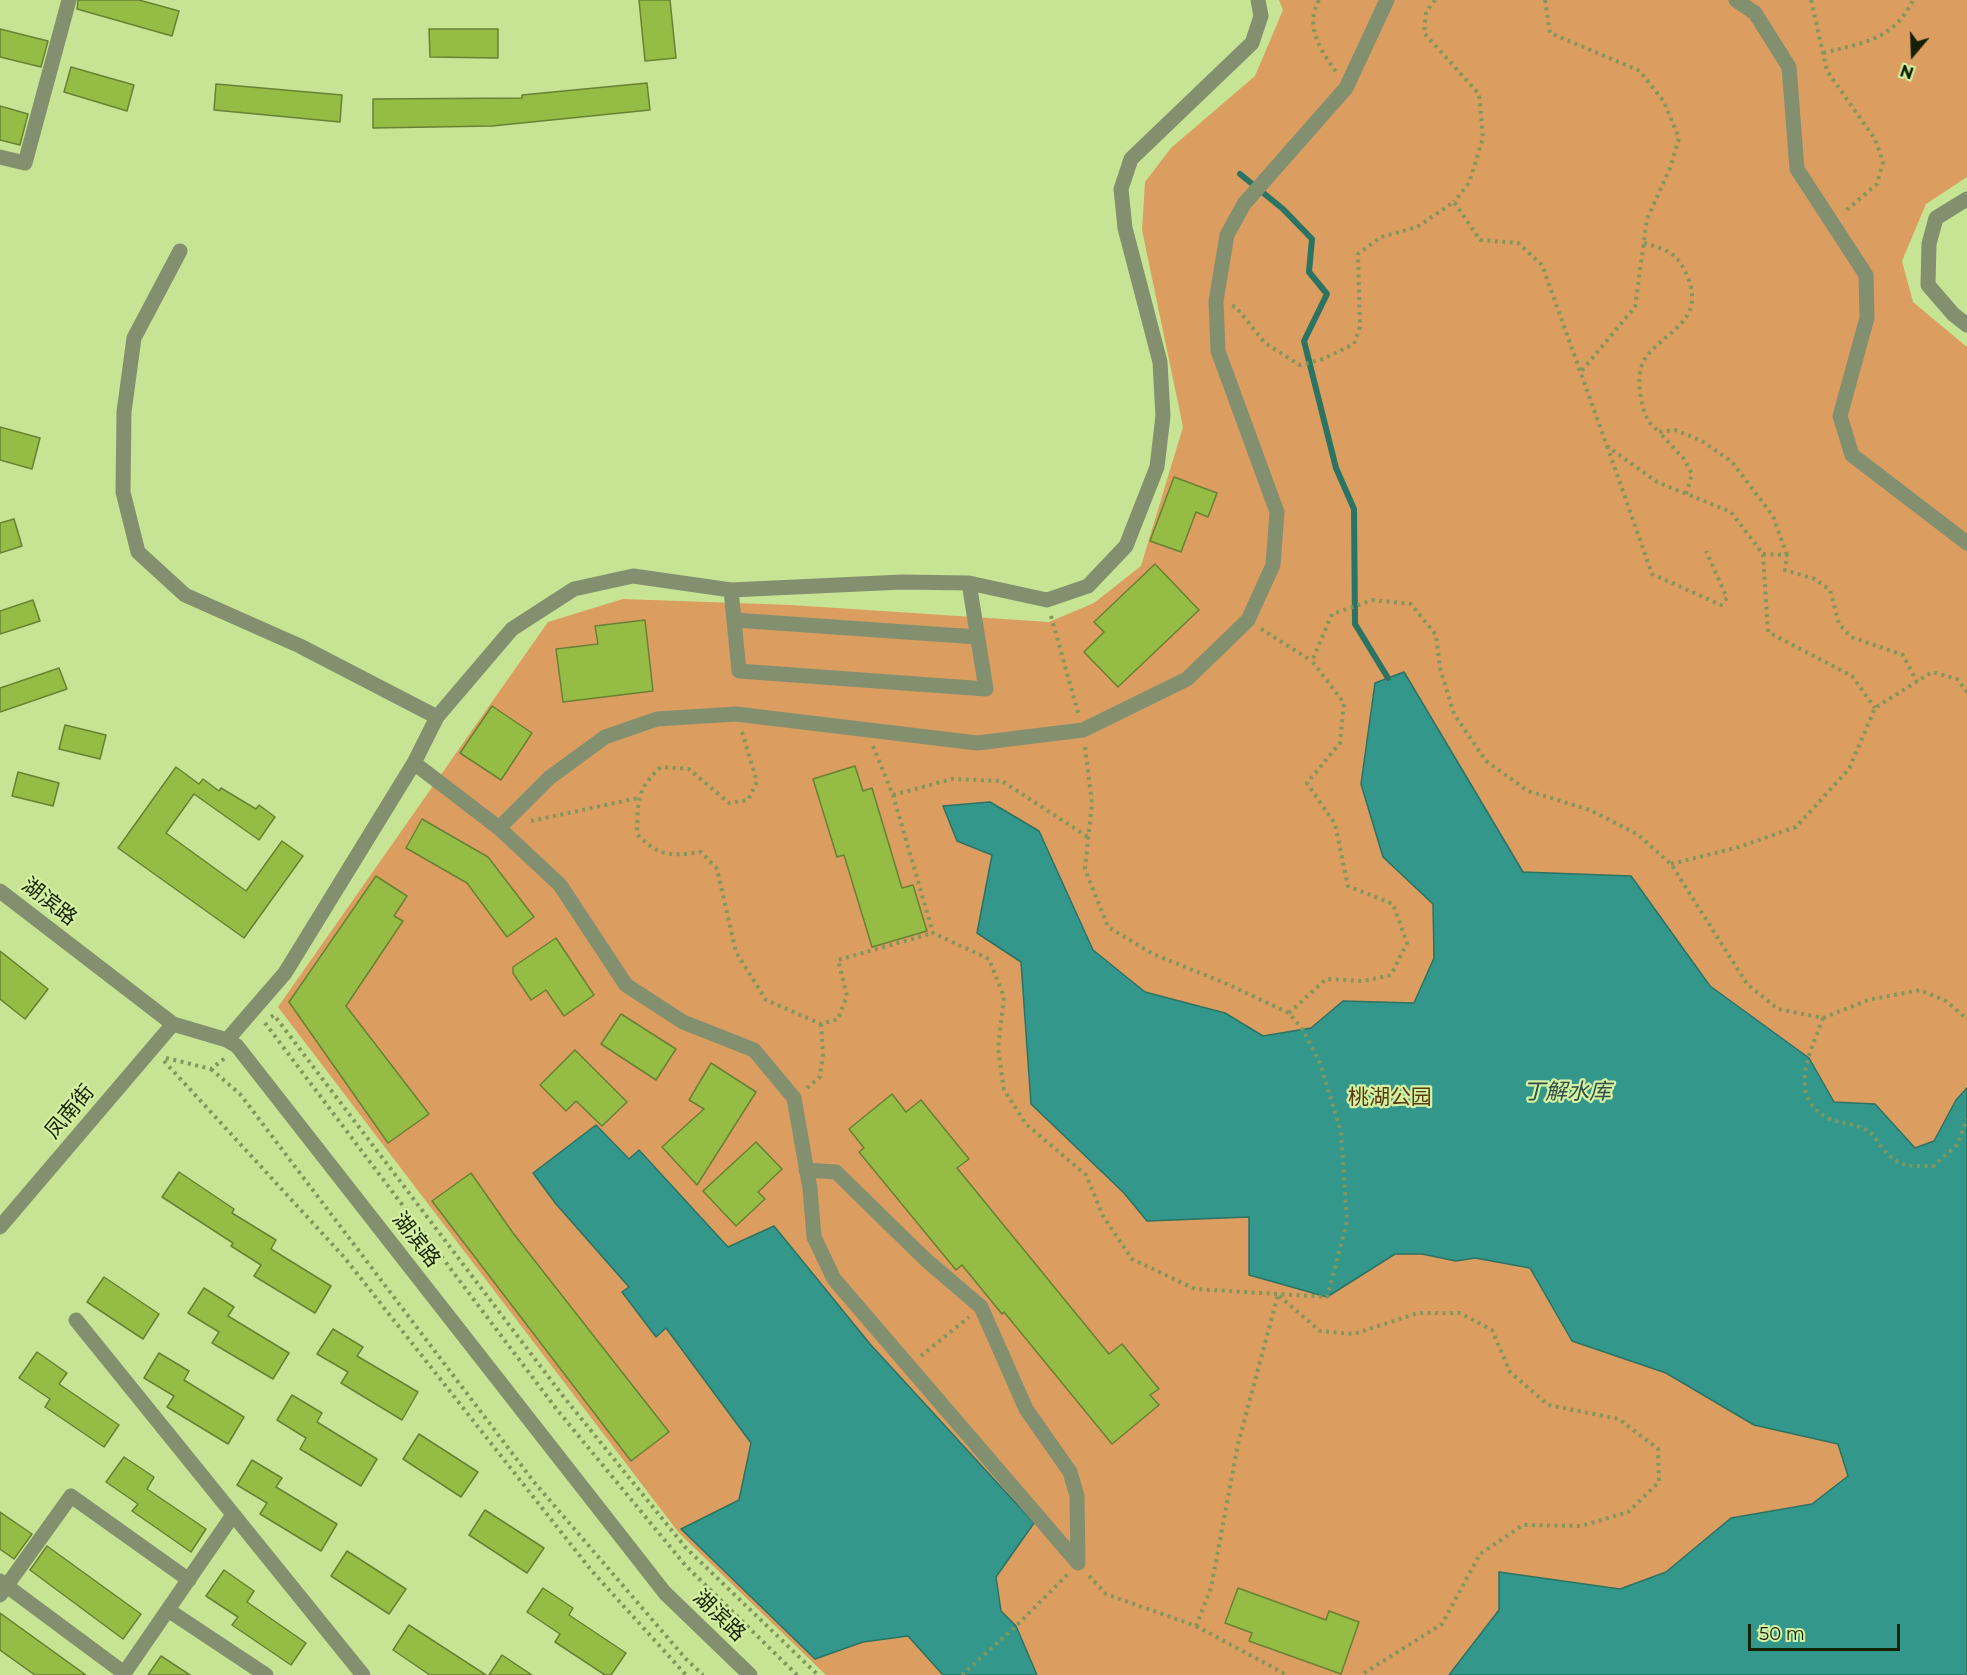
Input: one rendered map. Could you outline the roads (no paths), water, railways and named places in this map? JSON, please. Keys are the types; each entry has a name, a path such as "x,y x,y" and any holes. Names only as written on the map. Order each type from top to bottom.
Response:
{"street":[{"path":"0,157 25,163 69,0"},
{"path":"232,1043 285,973 414,763 437,717 512,629 574,589 633,576 731,590 902,582 969,583 1047,600 1088,586 1126,546 1157,467 1163,416 1161,362 1125,228 1121,189 1131,159 1252,43 1261,16 1258,0"},
{"path":"500,828 549,778 605,737 657,719 736,714 801,720 867,732 977,743 1083,730 1187,679 1248,620 1273,565 1277,512 1218,351 1216,301 1227,235 1244,204 1346,88 1387,0"},
{"path":"1736,0 1755,13 1790,67 1797,169 1833,221 1866,275 1867,318 1840,416 1852,455 1967,543"},
{"path":"1967,199 1936,218 1929,244 1928,285 1953,314 1967,325"},
{"path":"180,251 134,338 124,412 123,492 138,552 185,595 300,646 437,717"},
{"path":"731,590 739,671 986,689 969,583"},
{"path":"734,620 977,637"},
{"path":"414,763 500,828 560,885 627,985 683,1022 754,1050 794,1098 806,1170 813,1237 834,1279 1078,1563 1077,1496 1070,1472 1026,1409 981,1307 925,1259 836,1172 806,1170"},
{"name":"湖滨路","path":"0,891 173,1024 232,1043 666,1593 750,1675"},
{"name":"凤南街","path":"0,1227 173,1024"},
{"path":"76,1320 363,1675"},
{"path":"189,1580 71,1496 2,1587 124,1674 189,1580 233,1515"},
{"path":"168,1610 266,1675"}],"water":[{"name":"丁解水库","path":"1404,672 1523,872 1631,876 1710,986 1809,1058 1834,1102 1875,1104 1915,1148 1934,1141 1956,1100 1967,1088 1967,1675 1449,1675 1499,1610 1499,1572 1620,1589 1666,1572 1731,1518 1812,1504 1848,1476 1838,1444 1754,1425 1666,1373 1572,1341 1530,1268 1475,1258 1456,1261 1422,1254 1395,1254 1327,1297 1249,1275 1249,1217 1147,1221 1124,1193 1031,1104 1021,962 977,933 992,855 957,841 943,806 990,802 1039,831 1093,950 1145,992 1225,1013 1263,1036 1311,1028 1343,1001 1414,1003 1434,958 1433,904 1383,857 1361,784 1375,683"},
{"path":"596,1125 629,1159 639,1150 728,1247 774,1226 870,1344 1034,1523 996,1577 1001,1611 1016,1626 1037,1675 943,1675 908,1636 863,1642 815,1659 681,1529 739,1500 751,1443 666,1328 656,1337 622,1292 629,1287 556,1204 533,1173"}],"waterway":[{"path":"1240,174 1283,209 1312,239 1309,272 1327,294 1304,341 1336,468 1354,509 1355,624 1388,678"}],"park label":[{"name":"桃湖公园","path":"1390,1098"}]}
